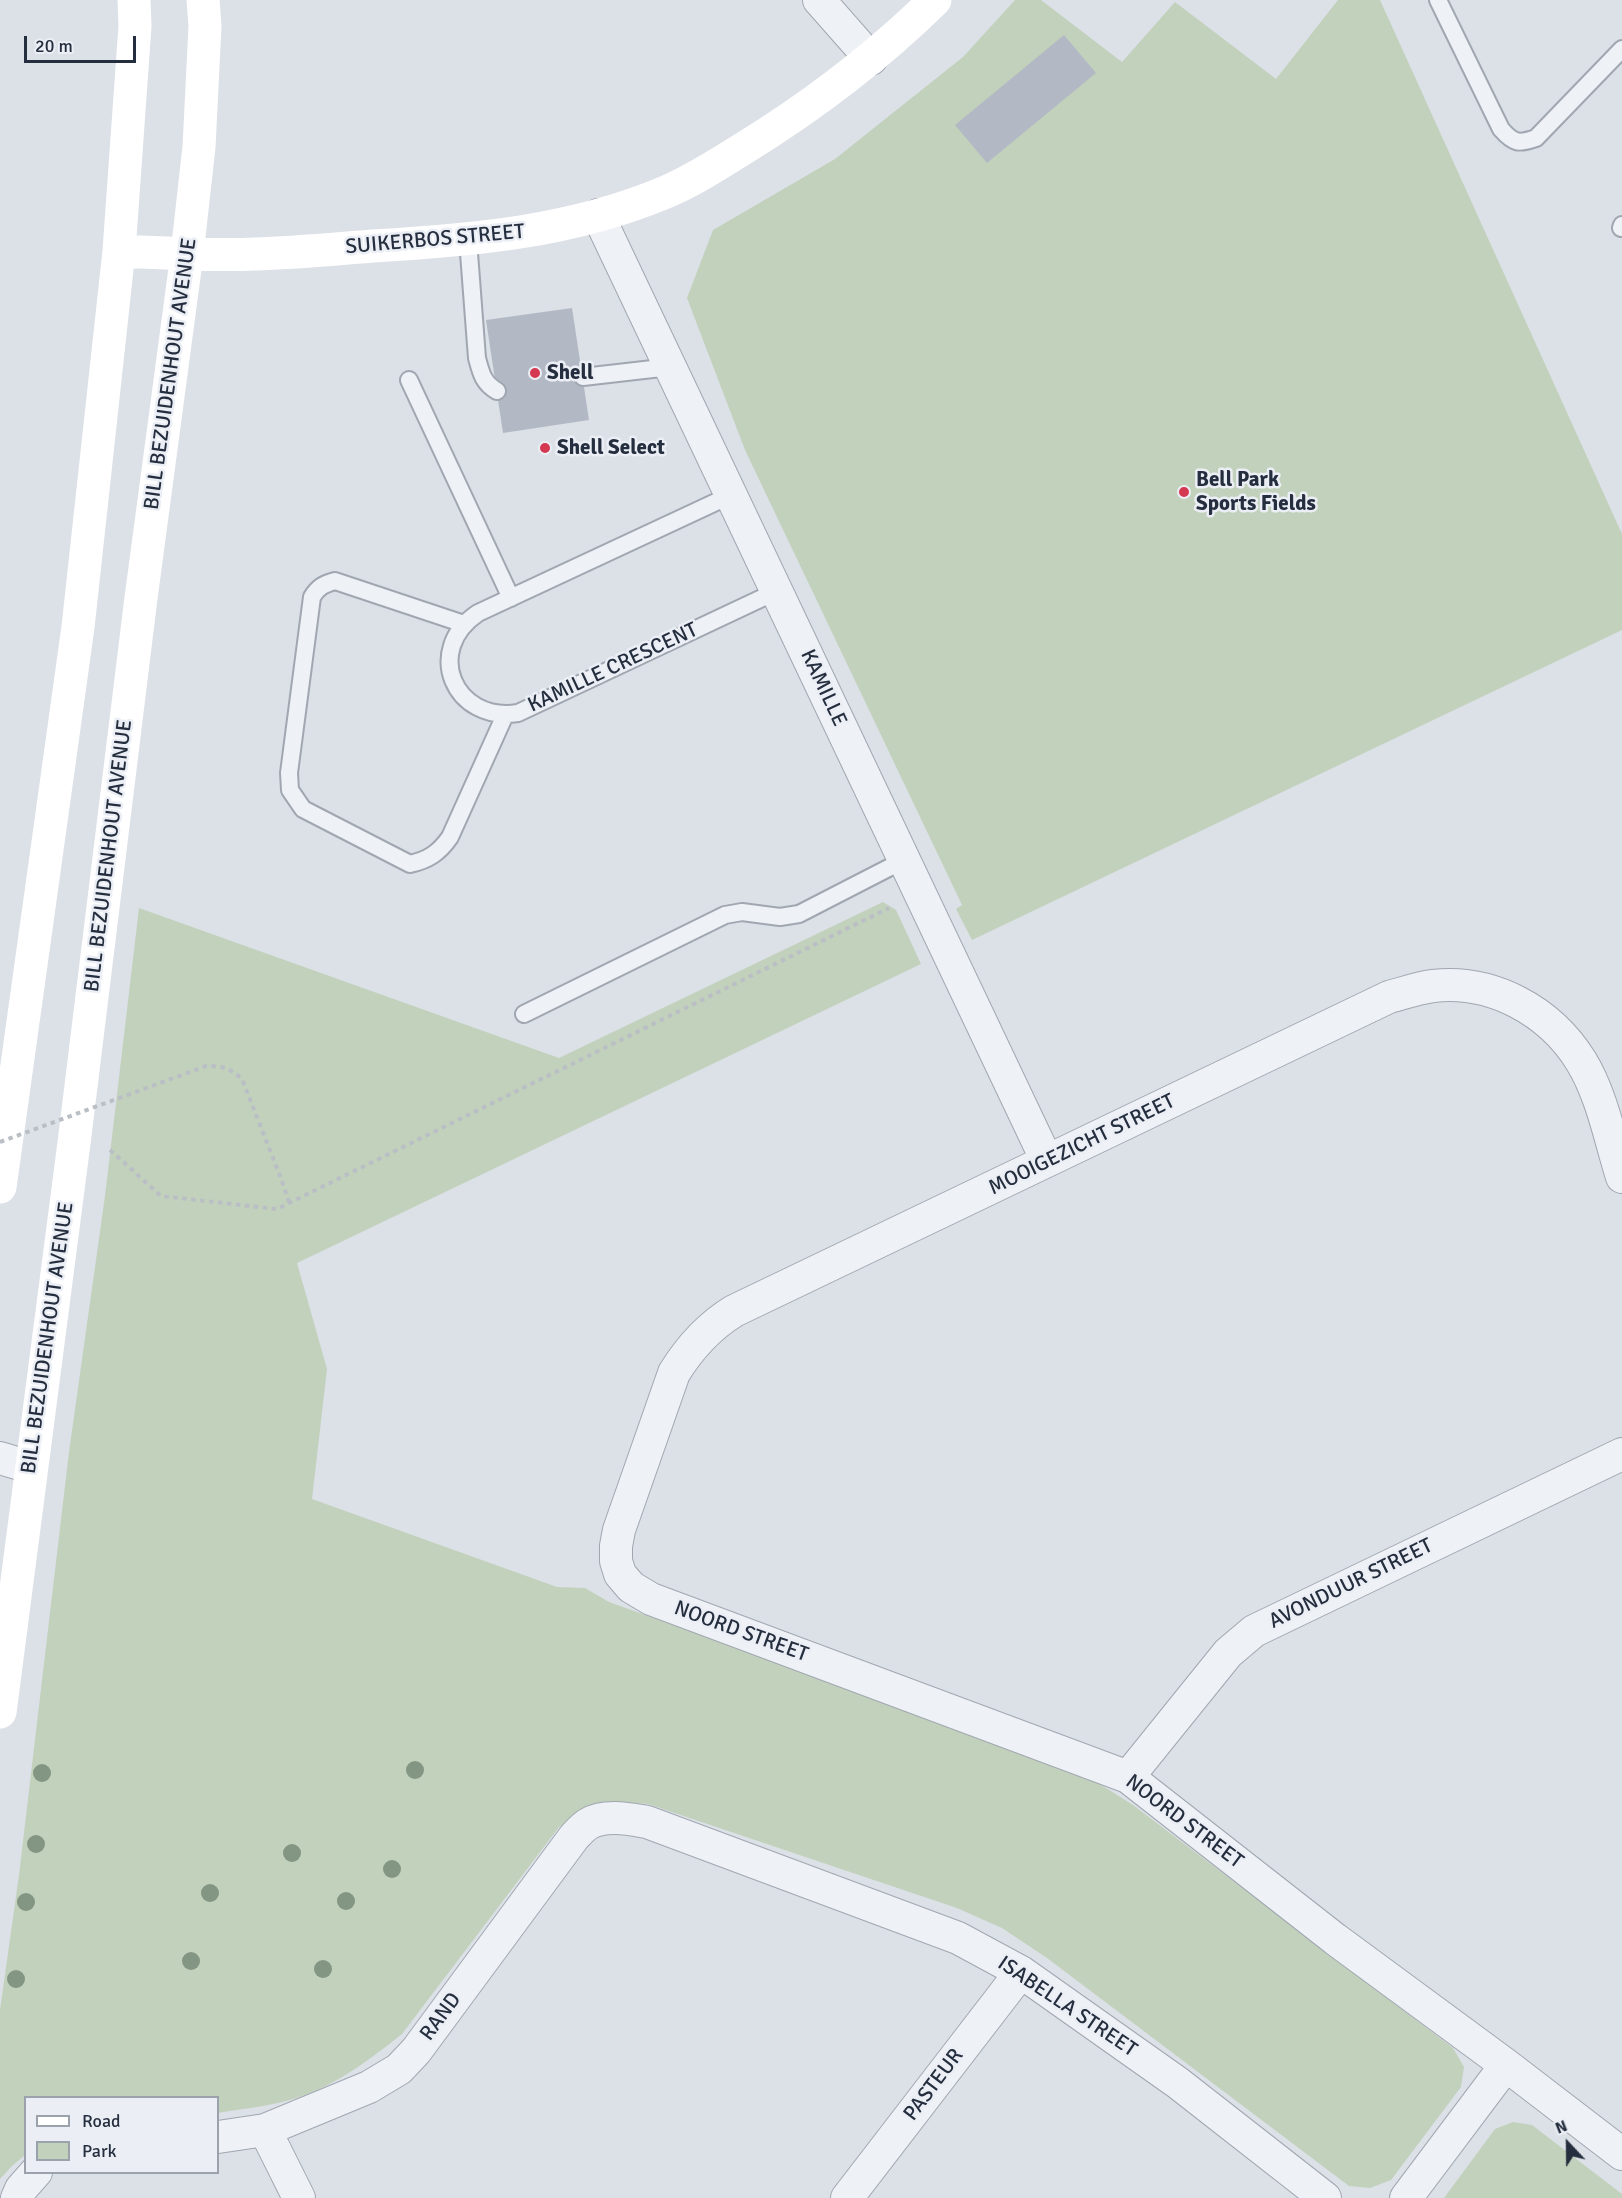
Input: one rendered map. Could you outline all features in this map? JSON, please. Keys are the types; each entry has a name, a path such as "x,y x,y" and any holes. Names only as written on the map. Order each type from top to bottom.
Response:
{"main road":[{"path":"0,1187 78,627 119,251 135,26 134,0"},
{"name":"BILL BEZUIDENHOUT AVENUE","path":"0,1712 15,1463 74,1143 141,598 187,254 198,147 205,26 203,0"},
{"name":"SUIKERBOS STREET","path":"119,251 254,254 468,240 522,233 598,215 668,191 717,165 812,104 871,59 935,0"}],"street":[{"path":"819,0 871,59"},
{"name":"KAMILLE","path":"598,215 1047,1161"},
{"name":"MOOIGEZICHT STREET","path":"620,1574 616,1561 619,1530 674,1373 686,1353 701,1335 717,1322 734,1311 1389,997 1435,986 1483,989 1505,996 1546,1020 1565,1039 1581,1061 1593,1085 1622,1177"},
{"name":"AVONDUUR STREET","path":"1128,1777 1228,1653 1254,1631 1622,1454"},
{"name":"NOORD STREET","path":"620,1574 631,1587 651,1599 1128,1777 1335,1939 1622,2154"},
{"name":"ISABELLA STREET","path":"606,1819 626,1818 647,1822 958,1938 1021,1972 1178,2083 1325,2198"},
{"name":"RAND","path":"219,2137 265,2130 369,2086 399,2069 416,2051 574,1837 589,1824 606,1819"},
{"name":"PASTEUR","path":"848,2198 1021,1972"},
{"path":"1406,2198 1506,2065"},
{"path":"265,2130 299,2198"}],"lane":[{"path":"1438,0 1501,129 1510,139 1522,142 1536,138 1622,49"},
{"path":"468,240 477,358 482,377 488,386 497,391"},
{"path":"583,377 670,368"},
{"path":"409,380 511,598"},
{"name":"KAMILLE CRESCENT","path":"731,495 478,613 464,624 455,636 450,650 453,679 461,694 473,705 489,713 505,715 518,713 777,591"},
{"path":"464,624 335,581 323,584 316,590 312,597 290,762 290,790 303,809 410,864 424,861 442,847 450,837 505,715"},
{"path":"524,1014 725,915 742,912 780,917 799,914 904,860"}],"path":[{"path":"102,1142 161,1196 278,1209 920,893"},
{"path":"0,1142 206,1066 221,1066 231,1069 242,1079 289,1202"}],"green space":[{"name":"Bell Park Sports Fields","path":"1015,0 1041,0 1122,62 1175,2 1276,79 1338,0 1380,0 1622,534 1622,630 972,940 956,909 962,905 745,450 687,298 713,230 835,159 963,57"},
{"path":"883,902 896,910 921,964 297,1263 327,1369 312,1499 557,1587 585,1588 609,1602 1079,1771 1133,1805 1453,2048 1464,2067 1461,2087 1391,2180 1370,2188 1349,2186 1047,1958 1002,1928 957,1908 648,1804 635,1803 611,1804 591,1810 559,1827 402,2034 348,2074 318,2090 286,2101 219,2113 219,2096 24,2096 24,2156 0,2179 0,2010 19,1875 69,1452 105,1196 139,908 559,1058"},
{"path":"1513,2122 1532,2125 1622,2194 1622,2198 1444,2198 1495,2129"}],"building":[{"path":"1064,35 1096,73 987,163 955,125"},
{"path":"572,308 589,420 503,433 486,320"}],"place":[{"name":"Shell","path":"535,373"},
{"name":"Shell Select","path":"545,448"},
{"name":"Bell Park Sports Fields","path":"1184,492"}]}
